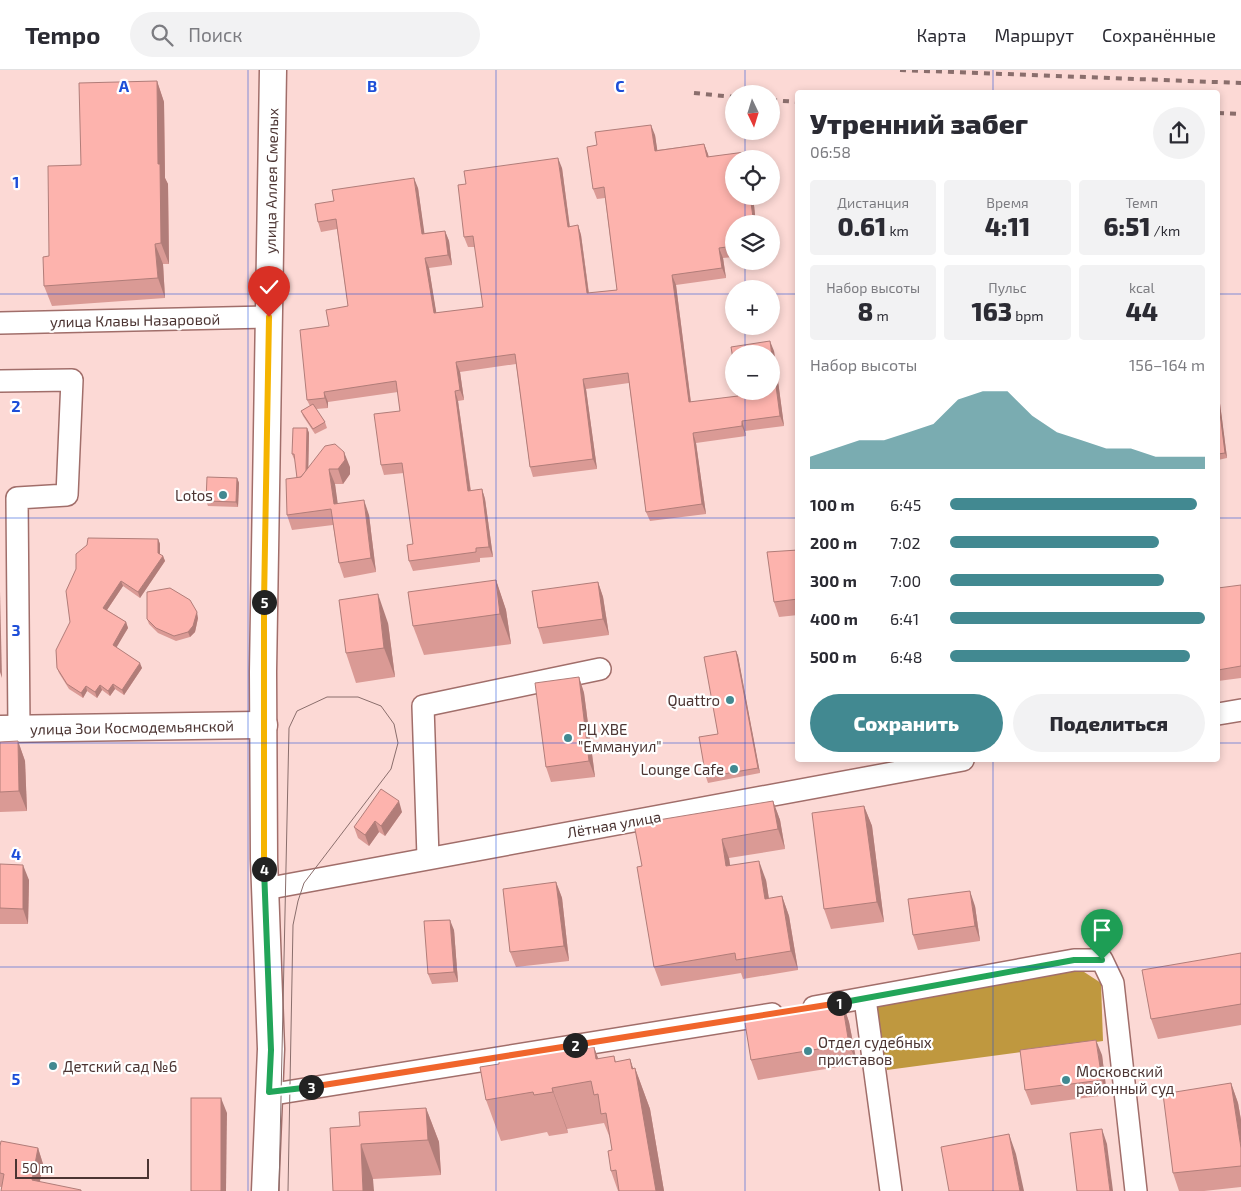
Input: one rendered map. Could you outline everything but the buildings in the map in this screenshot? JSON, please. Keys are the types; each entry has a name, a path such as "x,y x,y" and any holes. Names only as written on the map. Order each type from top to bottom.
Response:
{"main road":[{"name":"улица Аллея Смелых","path":"265,1191 271,1050 265,889 263,672 273,70"},
{"name":"улица Зои Космодемьянской","path":"10,729 264,725"}],"street":[{"name":"улица Клавы Назаровой","path":"0,323 269,317"},
{"path":"0,381 72,380 67,495 18,498 10,729"},
{"path":"428,857 423,706 600,668"},
{"path":"1220,714 1241,710"},
{"name":"Лётная улица","path":"265,889 304,883 428,857 952,762"},
{"path":"269,1092 280,1093 865,999 1074,960 1102,960 1113,982 1136,1191"},
{"path":"865,999 891,1191"}],"shaded area":[{"path":"1081,970 1101,983 1103,1041 887,1070 875,1007"}],"tram line":[{"path":"279,1191 289,728 297,711 327,697 358,697 381,706 394,724 398,743 391,769 304,883 298,901 293,925 288,1191"}],"railway":[{"path":"900,70 1241,83"},
{"path":"694,93 725,96"},
{"path":"780,101 795,102"},
{"path":"1220,113 1241,114"}],"place":[{"name":"Lotos","path":"223,495"},
{"name":"Quattro","path":"730,700"},
{"name":"РЦ ХВЕ \"Еммануил\"","path":"568,738"},
{"name":"Lounge Cafe","path":"734,769"},
{"name":"Отдел судебных приставов","path":"808,1051"},
{"name":"Детский сад №6","path":"53,1066"},
{"name":"Московский районный суд","path":"1066,1080"}],"route":[{"path":"269,317 263,672 264,859 271,1050 269,1092 272,1094 280,1093 865,999 1074,960 1102,960"}]}
